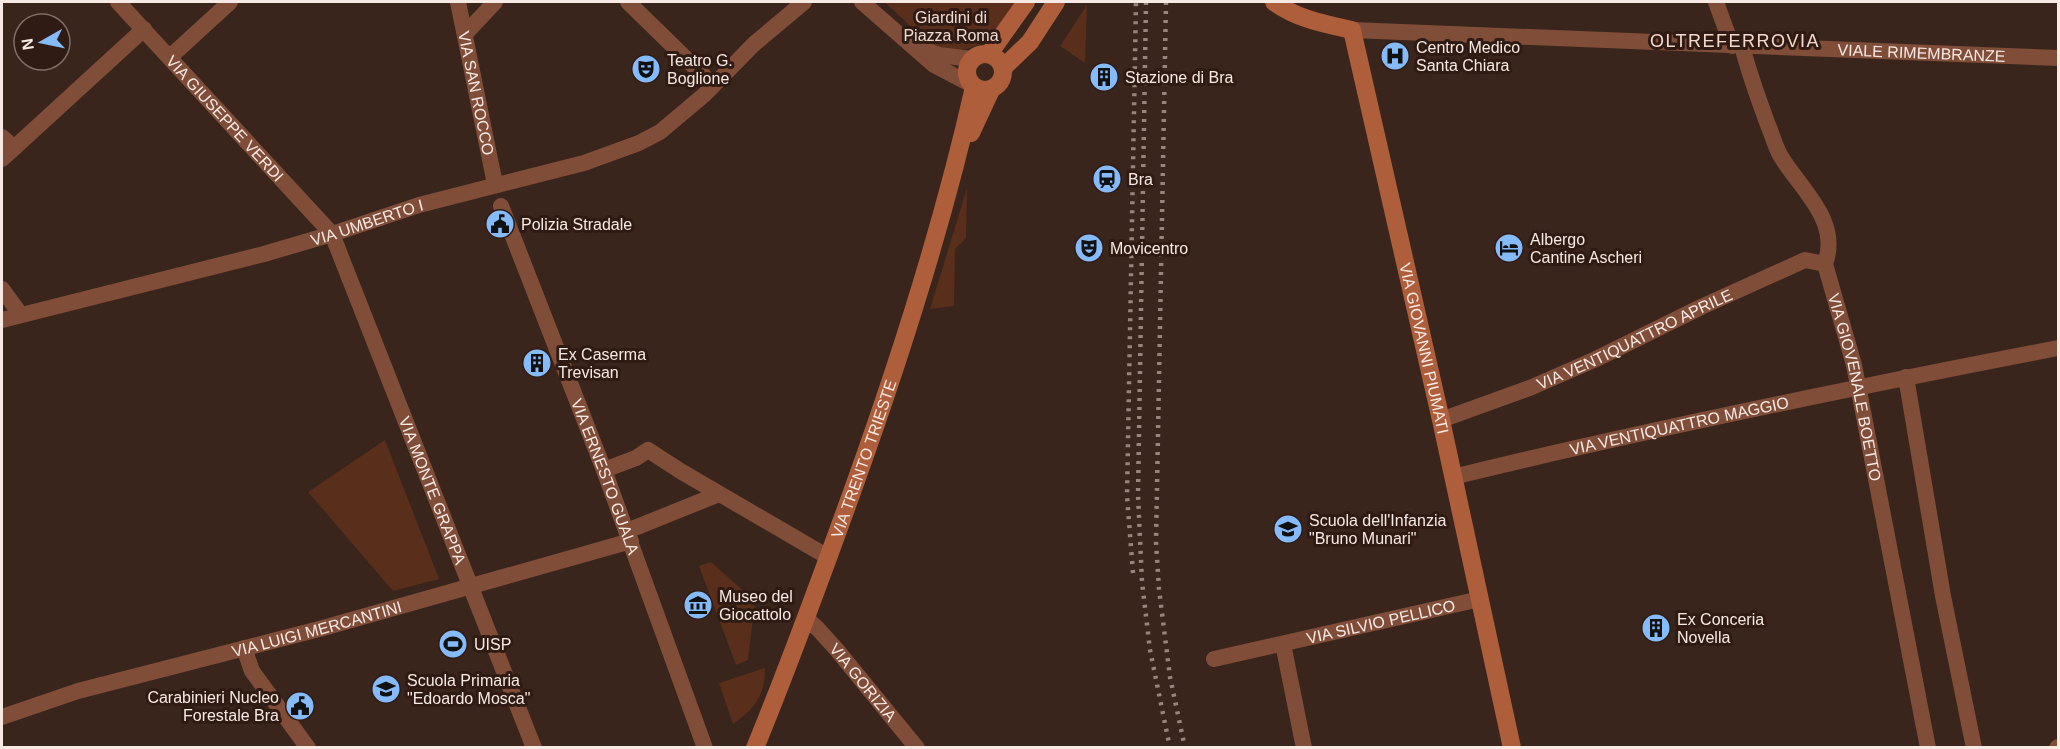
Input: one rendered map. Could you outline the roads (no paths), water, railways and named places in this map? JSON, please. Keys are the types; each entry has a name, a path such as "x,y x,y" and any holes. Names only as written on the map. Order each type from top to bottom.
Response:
{"main road":[{"path":"981,57 998,59 1003,68 1003,79 1000,83 979,87 967,75 967,69 981,57 1026,2"},
{"path":"1003,68 1030,42 1056,2"},
{"path":"1274,2 1299,16 1352,30"},
{"name":"VIA GIOVANNI PIUMATI","path":"1352,30 1441,420 1512,747"},
{"name":"VIA TRENTO TRIESTE","path":"755,747 806,618 904,344 979,87"}],"street":[{"name":"VIA GIUSEPPE VERDI","path":"118,2 332,234"},
{"path":"170,57 230,2"},
{"name":"VIA SAN ROCCO","path":"458,2 495,184"},
{"path":"465,34 495,2"},
{"path":"627,2 713,85"},
{"path":"771,28 789,2"},
{"path":"771,28 804,2"},
{"path":"862,2 934,65 979,87"},
{"name":"VIA GIOVENALE BOETTO","path":"1716,2 1746,65 1780,154 1814,199 1829,234 1829,252 1825,264 1854,365 1928,747"},
{"name":"VIA UMBERTO I","path":"2,320 264,254 419,205 495,184 584,164 639,143 660,132 713,85 771,28"},
{"path":"2,159 8,142 123,49 144,29"},
{"name":"VIALE RIMEMBRANZE","path":"1352,30 2058,58"},
{"path":"911,44 939,55 981,57"},
{"name":"VIA ERNESTO GUALA","path":"501,206 629,536 705,747"},
{"name":"VIA MONTE GRAPPA","path":"332,234 534,747"},
{"name":"VIA VENTIQUATTRO APRILE","path":"1441,420 1532,387 1596,359 1701,307 1804,260 1825,264"},
{"path":"2,289 21,315"},
{"name":"VIA VENTIQUATTRO MAGGIO","path":"1453,477 1567,449 1906,377 2058,348"},
{"path":"1906,377 1943,596 1974,747"},
{"path":"604,470 636,458 648,450 828,557"},
{"name":"VIA LUIGI MERCANTINI","path":"2,717 78,691 471,587 629,536 719,494"},
{"name":"VIA SILVIO PELLICO","path":"1214,660 1480,599"},
{"name":"VIA GORIZIA","path":"806,618 831,643 917,747"},
{"name":"VIA SILVIO PELLICO","path":"1283,644 1304,747"},
{"path":"244,648 252,671 308,747"}],"railway":[{"path":"1133,573 1127,496 1136,2"},
{"path":"1146,2 1138,495 1142,582 1150,650 1170,748"},
{"path":"1166,2 1156,542 1159,589 1170,677 1185,748"}],"place":[{"name":"Centro Medico Santa Chiara","path":"1395,56"},
{"name":"Teatro G. Boglione","path":"646,69"},
{"name":"Stazione di Bra","path":"1104,77"},
{"name":"Bra","path":"1107,179"},
{"name":"Polizia Stradale","path":"500,224"},
{"name":"Movicentro","path":"1089,248"},
{"name":"Albergo Cantine Ascheri","path":"1509,248"},
{"name":"Ex Caserma Trevisan","path":"537,363"},
{"name":"Scuola dell'Infanzia \"Bruno Munari\"","path":"1288,529"},
{"name":"Museo del Giocattolo","path":"698,605"},
{"name":"Ex Conceria Novella","path":"1656,628"},
{"name":"UISP","path":"453,644"},
{"name":"Scuola Primaria \"Edoardo Mosca\"","path":"386,689"},
{"name":"Carabinieri Nucleo Forestale Bra","path":"300,706"}],"district":[{"name":"OLTREFERROVIA","path":"1735,41"}],"park label":[{"name":"Giardini di Piazza Roma","path":"951,26"}]}
